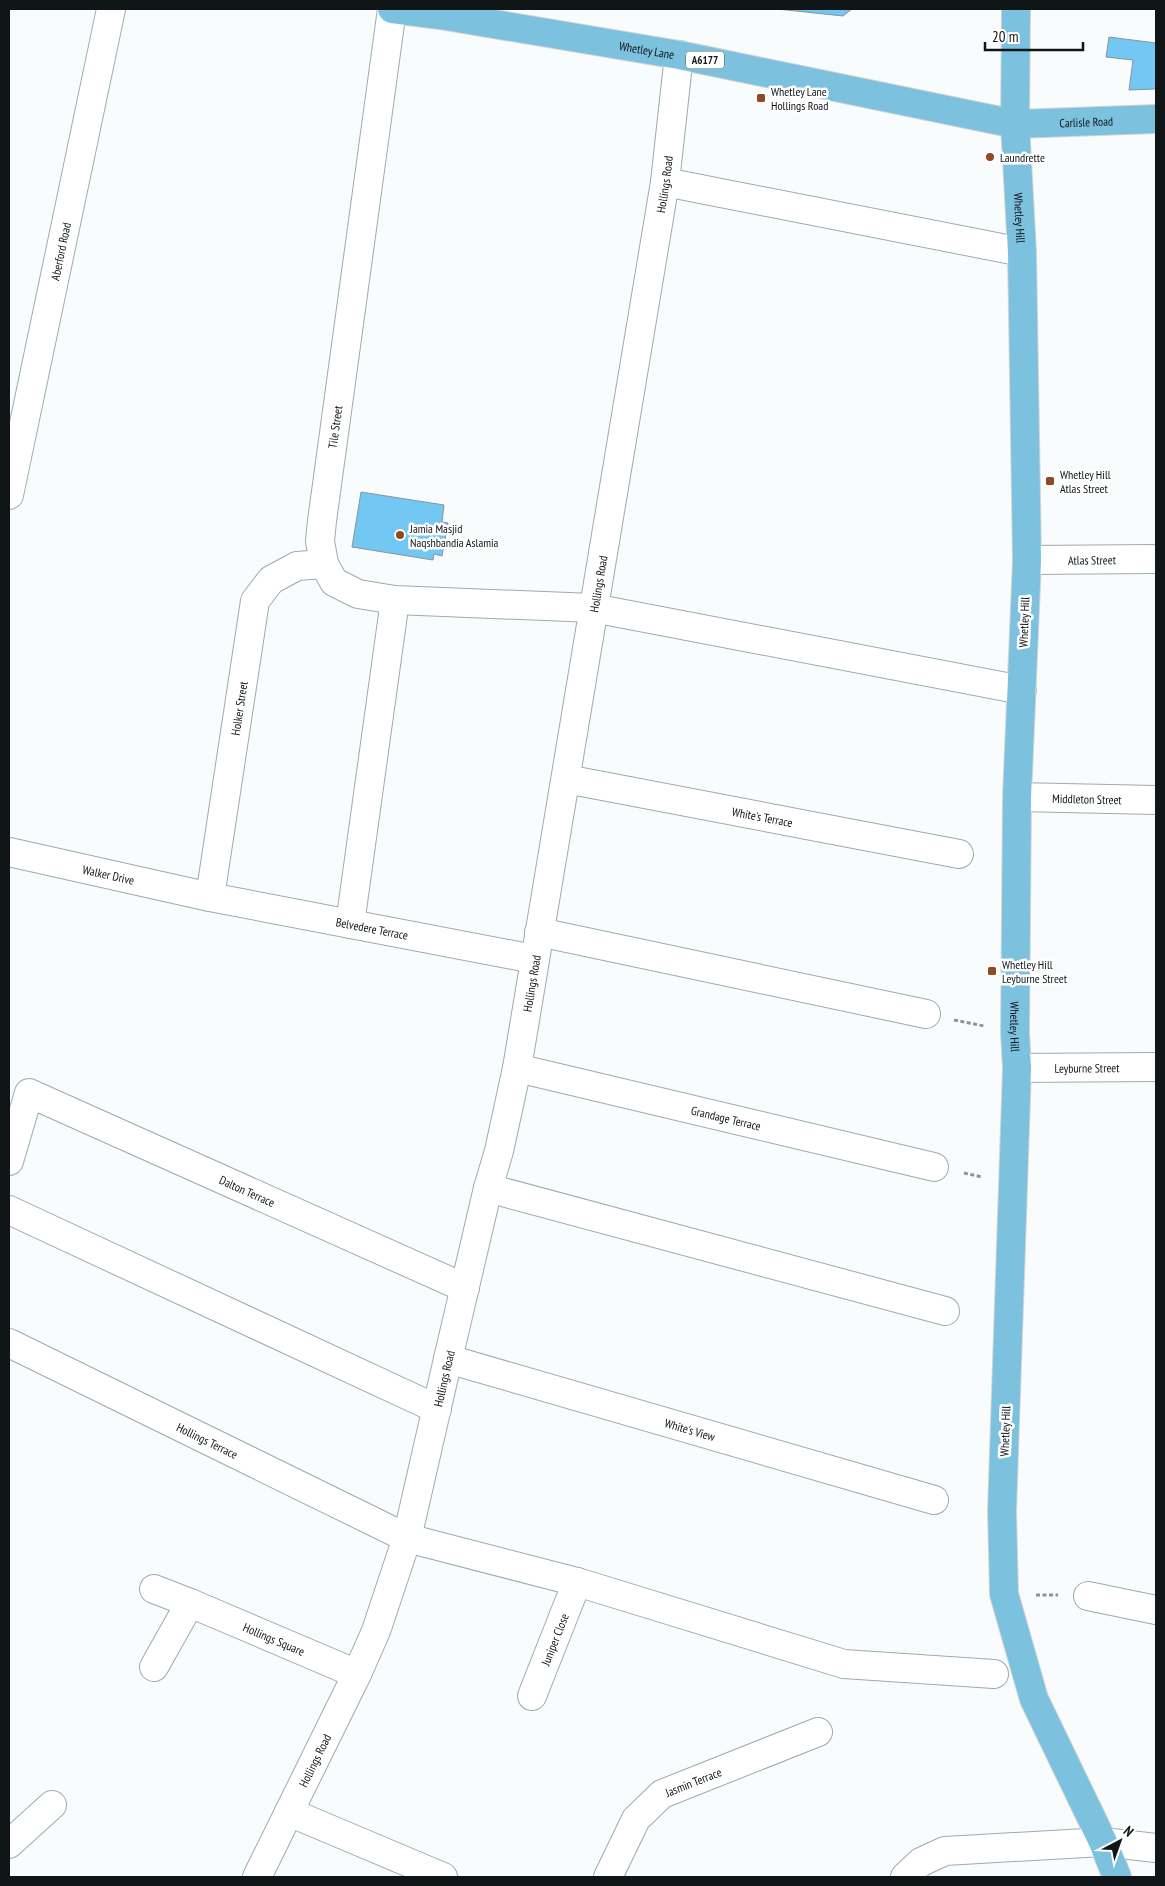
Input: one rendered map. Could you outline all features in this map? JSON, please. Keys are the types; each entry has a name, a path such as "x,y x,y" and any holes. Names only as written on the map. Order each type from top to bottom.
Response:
{"main road":[{"name":"Whetley Lane","path":"392,9 441,12 680,55 1015,124"},
{"name":"Whetley Hill","path":"1016,9 1015,124 1022,252 1027,560 1017,798 1015,1033 1017,1068 1002,1511 1004,1594 1034,1699 1103,1842 1117,1877"},
{"name":"Carlisle Road","path":"1015,124 1156,119"}],"street":[{"name":"Aberford Road","path":"9,495 111,9"},
{"name":"Tile Street","path":"392,9 322,521 320,541 324,564 334,582 358,594 395,600 593,608 1022,690"},
{"name":"Hollings Road","path":"256,1877 357,1674 376,1631 407,1538 488,1188 499,1151 517,1068 665,182 680,55"},
{"path":"665,182 1022,252"},
{"name":"Atlas Street","path":"1027,560 1156,559"},
{"name":"Holker Street","path":"210,897 255,601 270,580 298,566 324,564"},
{"path":"350,924 395,600"},
{"name":"White's Terrace","path":"566,778 959,854"},
{"name":"Middleton Street","path":"1017,798 1156,800"},
{"name":"Walker Drive","path":"9,852 210,897"},
{"name":"Belvedere Terrace","path":"210,897 534,959"},
{"path":"540,932 926,1014"},
{"name":"Leyburne Street","path":"1017,1068 1156,1067"},
{"name":"Grandage Terrace","path":"517,1068 934,1167"},
{"name":"Dalton Terrace","path":"9,1161 29,1093 465,1288"},
{"path":"488,1188 945,1311"},
{"path":"9,1210 437,1409"},
{"name":"Hollings Terrace","path":"9,1343 407,1538 577,1582 844,1664 994,1674"},
{"name":"White's View","path":"448,1358 934,1500"},
{"name":"Juniper Close","path":"532,1696 577,1582"},
{"name":"Hollings Square","path":"154,1589 357,1674"},
{"path":"1088,1596 1156,1610"},
{"path":"154,1667 190,1603"},
{"name":"Jasmin Terrace","path":"608,1877 636,1819 662,1794 818,1732"},
{"path":"9,1844 52,1805"},
{"path":"289,1812 443,1877"},
{"path":"905,1877 921,1862 945,1851 1103,1842 1156,1848"}],"path":[{"path":"926,1014 1015,1033"},
{"path":"934,1167 1013,1184"},
{"path":"1004,1594 1088,1596"}],"building":[{"path":"777,9 852,9 843,16"},
{"path":"1109,37 1156,43 1156,89 1129,90 1133,60 1106,57"},
{"name":"Jamia Masjid Naqshbandia Aslamia","path":"361,492 444,505 442,522 448,523 442,556 434,554 433,560 352,547"}],"place":[{"name":"Whetley Lane Hollings Road","path":"761,98"},
{"name":"Laundrette","path":"990,157"},
{"name":"Whetley Hill Atlas Street","path":"1050,481"},
{"name":"Jamia Masjid Naqshbandia Aslamia","path":"400,535"},
{"name":"Whetley Hill Leyburne Street","path":"992,971"}]}
